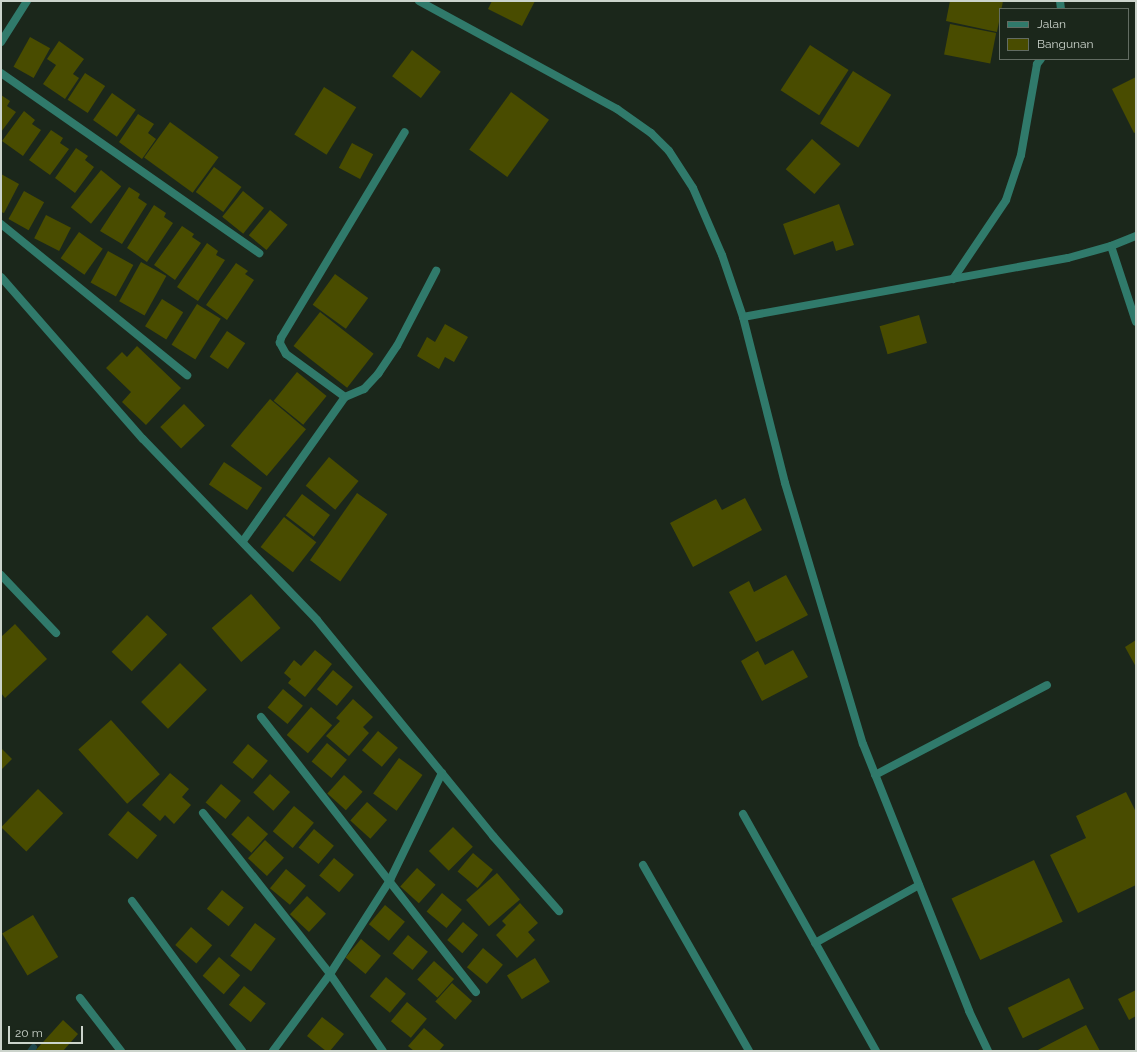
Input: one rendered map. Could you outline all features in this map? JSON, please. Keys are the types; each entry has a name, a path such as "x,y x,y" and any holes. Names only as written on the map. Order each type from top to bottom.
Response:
{"street":[{"path":"1,42 27,1"},
{"path":"419,1 617,109 651,133 669,151 693,188 722,255 743,317 785,483 858,729 969,1011 988,1051"},
{"path":"953,279 1006,200 1021,155 1037,64 1040,60"},
{"path":"1,73 259,253"},
{"path":"345,397 286,354 280,343 281,338 405,132"},
{"path":"1,224 187,375"},
{"path":"743,317 1068,258 1111,246 1136,236"},
{"path":"1111,246 1136,322"},
{"path":"243,541 345,397 364,389 378,374 397,346 436,271"},
{"path":"1,277 143,438 317,620 442,773 559,911"},
{"path":"1,575 56,633"},
{"path":"875,775 1047,685"},
{"path":"261,717 390,880 476,992"},
{"path":"273,1051 330,974 390,880 442,773"},
{"path":"203,814 330,974 383,1051"},
{"path":"743,814 876,1051"},
{"path":"643,865 749,1051"},
{"path":"815,943 919,885"},
{"path":"132,901 242,1051"},
{"path":"80,998 120,1051"}],"building":[{"path":"492,1 535,1 522,26 488,9"},
{"path":"950,1 1003,1 1002,8 999,8 997,32 946,21"},
{"path":"950,24 996,33 990,63 944,54"},
{"path":"30,37 50,48 34,78 14,67"},
{"path":"59,41 84,59 73,74 79,78 65,99 43,84 56,65 47,59"},
{"path":"810,45 849,70 819,115 781,90"},
{"path":"412,50 441,72 421,98 392,76"},
{"path":"853,71 891,95 858,147 820,124"},
{"path":"85,73 105,86 88,113 68,100"},
{"path":"1136,77 1136,132 1134,133 1112,89"},
{"path":"324,87 356,107 327,155 294,134"},
{"path":"511,92 549,120 507,177 469,149"},
{"path":"112,93 136,110 117,137 93,120"},
{"path":"1,95 10,101 7,106 16,112 1,132"},
{"path":"24,111 35,120 32,124 41,130 23,156 2,141"},
{"path":"138,114 154,124 148,133 156,139 142,159 119,142"},
{"path":"170,122 219,157 193,193 144,158"},
{"path":"51,130 63,138 60,143 69,149 50,175 29,160"},
{"path":"812,139 841,164 814,194 786,169"},
{"path":"352,143 373,154 360,179 339,168"},
{"path":"76,148 88,156 85,160 94,167 75,193 55,178"},
{"path":"214,167 242,187 223,212 196,192"},
{"path":"101,170 121,186 91,224 71,207"},
{"path":"1,174 19,184 4,213 1,212"},
{"path":"129,187 140,194 138,198 147,204 122,244 100,231"},
{"path":"24,191 44,202 29,230 8,219"},
{"path":"243,191 264,208 243,234 222,217"},
{"path":"839,204 854,245 836,251 833,241 794,255 783,224"},
{"path":"154,205 166,213 164,217 173,223 147,262 127,248"},
{"path":"270,210 288,225 266,250 249,235"},
{"path":"46,215 71,228 59,251 34,238"},
{"path":"182,226 194,234 192,237 201,243 175,280 154,265"},
{"path":"79,232 103,249 84,275 61,258"},
{"path":"207,243 218,251 216,255 225,260 198,301 177,287"},
{"path":"108,251 133,265 116,297 91,282"},
{"path":"141,262 166,276 145,315 119,301"},
{"path":"236,263 248,271 245,274 254,280 227,320 206,305"},
{"path":"335,274 368,298 346,329 313,305"},
{"path":"162,299 183,312 166,339 145,326"},
{"path":"197,304 221,319 195,360 172,345"},
{"path":"320,312 374,354 347,388 294,346"},
{"path":"919,315 927,343 888,354 880,326"},
{"path":"445,324 468,337 454,362 445,357 439,369 417,356 427,337 435,342"},
{"path":"227,331 245,343 228,369 210,357"},
{"path":"137,346 181,388 146,425 122,402 131,392 106,368 122,352 127,357"},
{"path":"297,372 327,396 303,425 274,401"},
{"path":"270,399 306,429 267,476 231,446"},
{"path":"184,404 205,426 181,449 160,427"},
{"path":"329,457 359,481 335,510 306,486"},
{"path":"224,462 262,488 247,510 209,484"},
{"path":"357,493 387,514 340,581 310,560"},
{"path":"302,494 330,515 314,537 286,516"},
{"path":"745,498 762,530 693,567 670,523 716,499 722,510"},
{"path":"284,517 316,542 293,572 261,547"},
{"path":"786,575 808,615 756,642 729,592 749,581 754,592"},
{"path":"251,594 281,628 241,662 212,628"},
{"path":"147,615 167,634 132,671 112,652"},
{"path":"15,624 47,659 5,698 1,693 1,637"},
{"path":"1136,640 1136,667 1125,647"},
{"path":"315,650 332,664 305,697 288,683 291,679 284,673 294,660 301,666"},
{"path":"793,650 808,677 762,701 741,661 758,651 765,665"},
{"path":"180,663 207,690 168,729 141,702"},
{"path":"333,670 353,687 337,706 317,689"},
{"path":"283,689 303,706 287,724 268,707"},
{"path":"353,699 373,717 363,727 369,733 349,756 326,736 340,721 336,718"},
{"path":"311,707 332,725 308,753 287,735"},
{"path":"111,720 160,774 127,804 78,749"},
{"path":"378,731 398,748 382,767 362,750"},
{"path":"327,743 347,760 331,778 312,761"},
{"path":"248,744 268,761 252,779 233,762"},
{"path":"1,748 12,759 1,770"},
{"path":"399,758 422,775 397,811 373,794"},
{"path":"170,773 189,789 182,797 191,805 174,824 165,815 160,821 142,805"},
{"path":"270,774 290,792 273,811 253,793"},
{"path":"344,775 363,792 346,810 327,794"},
{"path":"221,784 241,801 225,819 206,802"},
{"path":"38,789 63,813 26,851 1,827"},
{"path":"1126,792 1136,812 1136,885 1078,913 1050,855 1086,838 1076,816"},
{"path":"367,802 387,820 370,839 350,821"},
{"path":"294,806 314,823 293,848 273,831"},
{"path":"128,811 157,835 137,859 108,835"},
{"path":"248,816 268,834 251,853 231,835"},
{"path":"453,827 473,847 449,871 429,851"},
{"path":"314,829 334,846 318,864 299,847"},
{"path":"265,840 284,858 267,876 248,858"},
{"path":"473,853 493,870 477,888 458,871"},
{"path":"334,858 354,875 339,892 319,876"},
{"path":"1034,860 1063,922 980,960 952,898"},
{"path":"417,868 436,885 419,903 400,887"},
{"path":"286,869 306,886 290,905 270,888"},
{"path":"497,873 520,899 489,926 466,900"},
{"path":"222,890 244,908 229,926 207,909"},
{"path":"442,893 462,910 446,928 427,911"},
{"path":"307,896 326,914 309,932 290,914"},
{"path":"520,903 538,923 528,932 535,940 517,958 496,935 506,925 502,921"},
{"path":"385,905 405,922 389,941 369,924"},
{"path":"33,915 58,957 27,976 2,934"},
{"path":"463,922 478,935 462,953 447,940"},
{"path":"255,923 276,939 251,971 230,956"},
{"path":"191,927 212,945 196,963 175,945"},
{"path":"408,935 428,952 412,970 393,953"},
{"path":"361,939 381,956 365,974 346,957"},
{"path":"483,948 503,965 487,984 467,967"},
{"path":"219,957 240,975 224,994 203,976"},
{"path":"535,958 550,982 522,999 507,975"},
{"path":"434,961 454,979 437,998 417,980"},
{"path":"386,977 406,994 390,1013 370,996"},
{"path":"1069,978 1084,1009 1023,1038 1008,1008"},
{"path":"452,983 472,1001 455,1020 435,1002"},
{"path":"244,986 266,1004 251,1022 229,1005"},
{"path":"1136,990 1136,1016 1129,1020 1118,999"},
{"path":"407,1002 427,1019 411,1038 391,1021"},
{"path":"322,1017 344,1034 330,1051 326,1051 307,1036"},
{"path":"63,1020 78,1034 63,1051 35,1051"},
{"path":"1086,1025 1100,1051 1036,1051"},
{"path":"424,1028 444,1045 439,1051 414,1051 408,1046"}],"waterway":[{"path":"30,1051 33,1047"}]}
